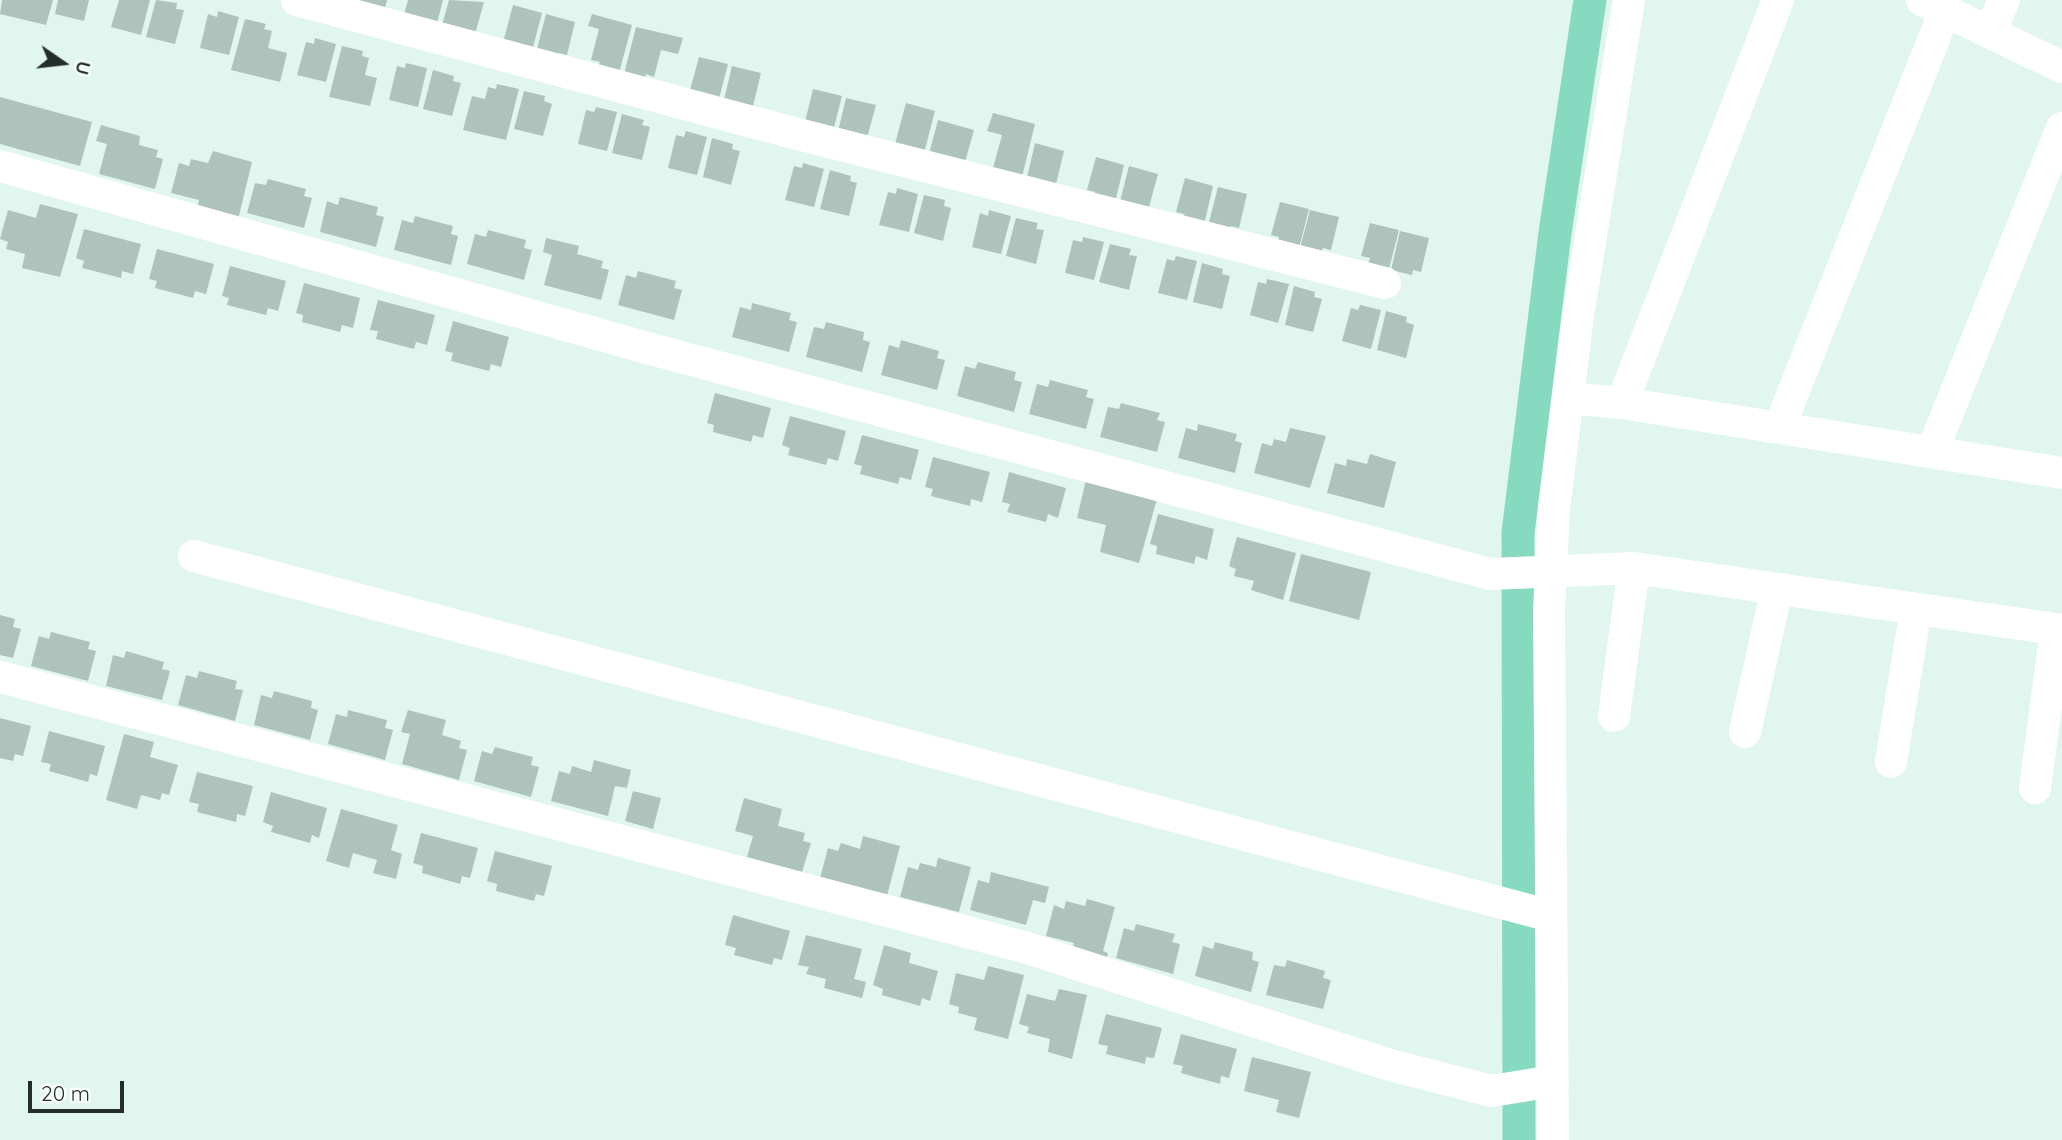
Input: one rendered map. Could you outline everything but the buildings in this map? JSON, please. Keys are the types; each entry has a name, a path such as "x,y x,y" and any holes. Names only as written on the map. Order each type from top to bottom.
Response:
{"street":[{"path":"297,0 786,131 1385,283"},
{"path":"1553,1140 1549,916 1549,571 1568,397 1629,0"},
{"path":"1622,403 1778,0"},
{"path":"1990,33 2004,0"},
{"path":"1779,428 1933,6 2062,67"},
{"path":"1932,452 2062,128"},
{"path":"0,166 651,349 1490,574 1634,568 2059,630 2035,788"},
{"path":"1568,397 1622,403 2062,473"},
{"path":"194,556 1549,916"},
{"path":"1614,716 1634,568"},
{"path":"1745,732 1777,589"},
{"path":"1891,762 1916,609"},
{"path":"0,677 1024,947 1390,1065 1492,1091 1551,1081"}],"waterway":[{"path":"1519,1140 1518,533 1555,233 1590,0"}]}
